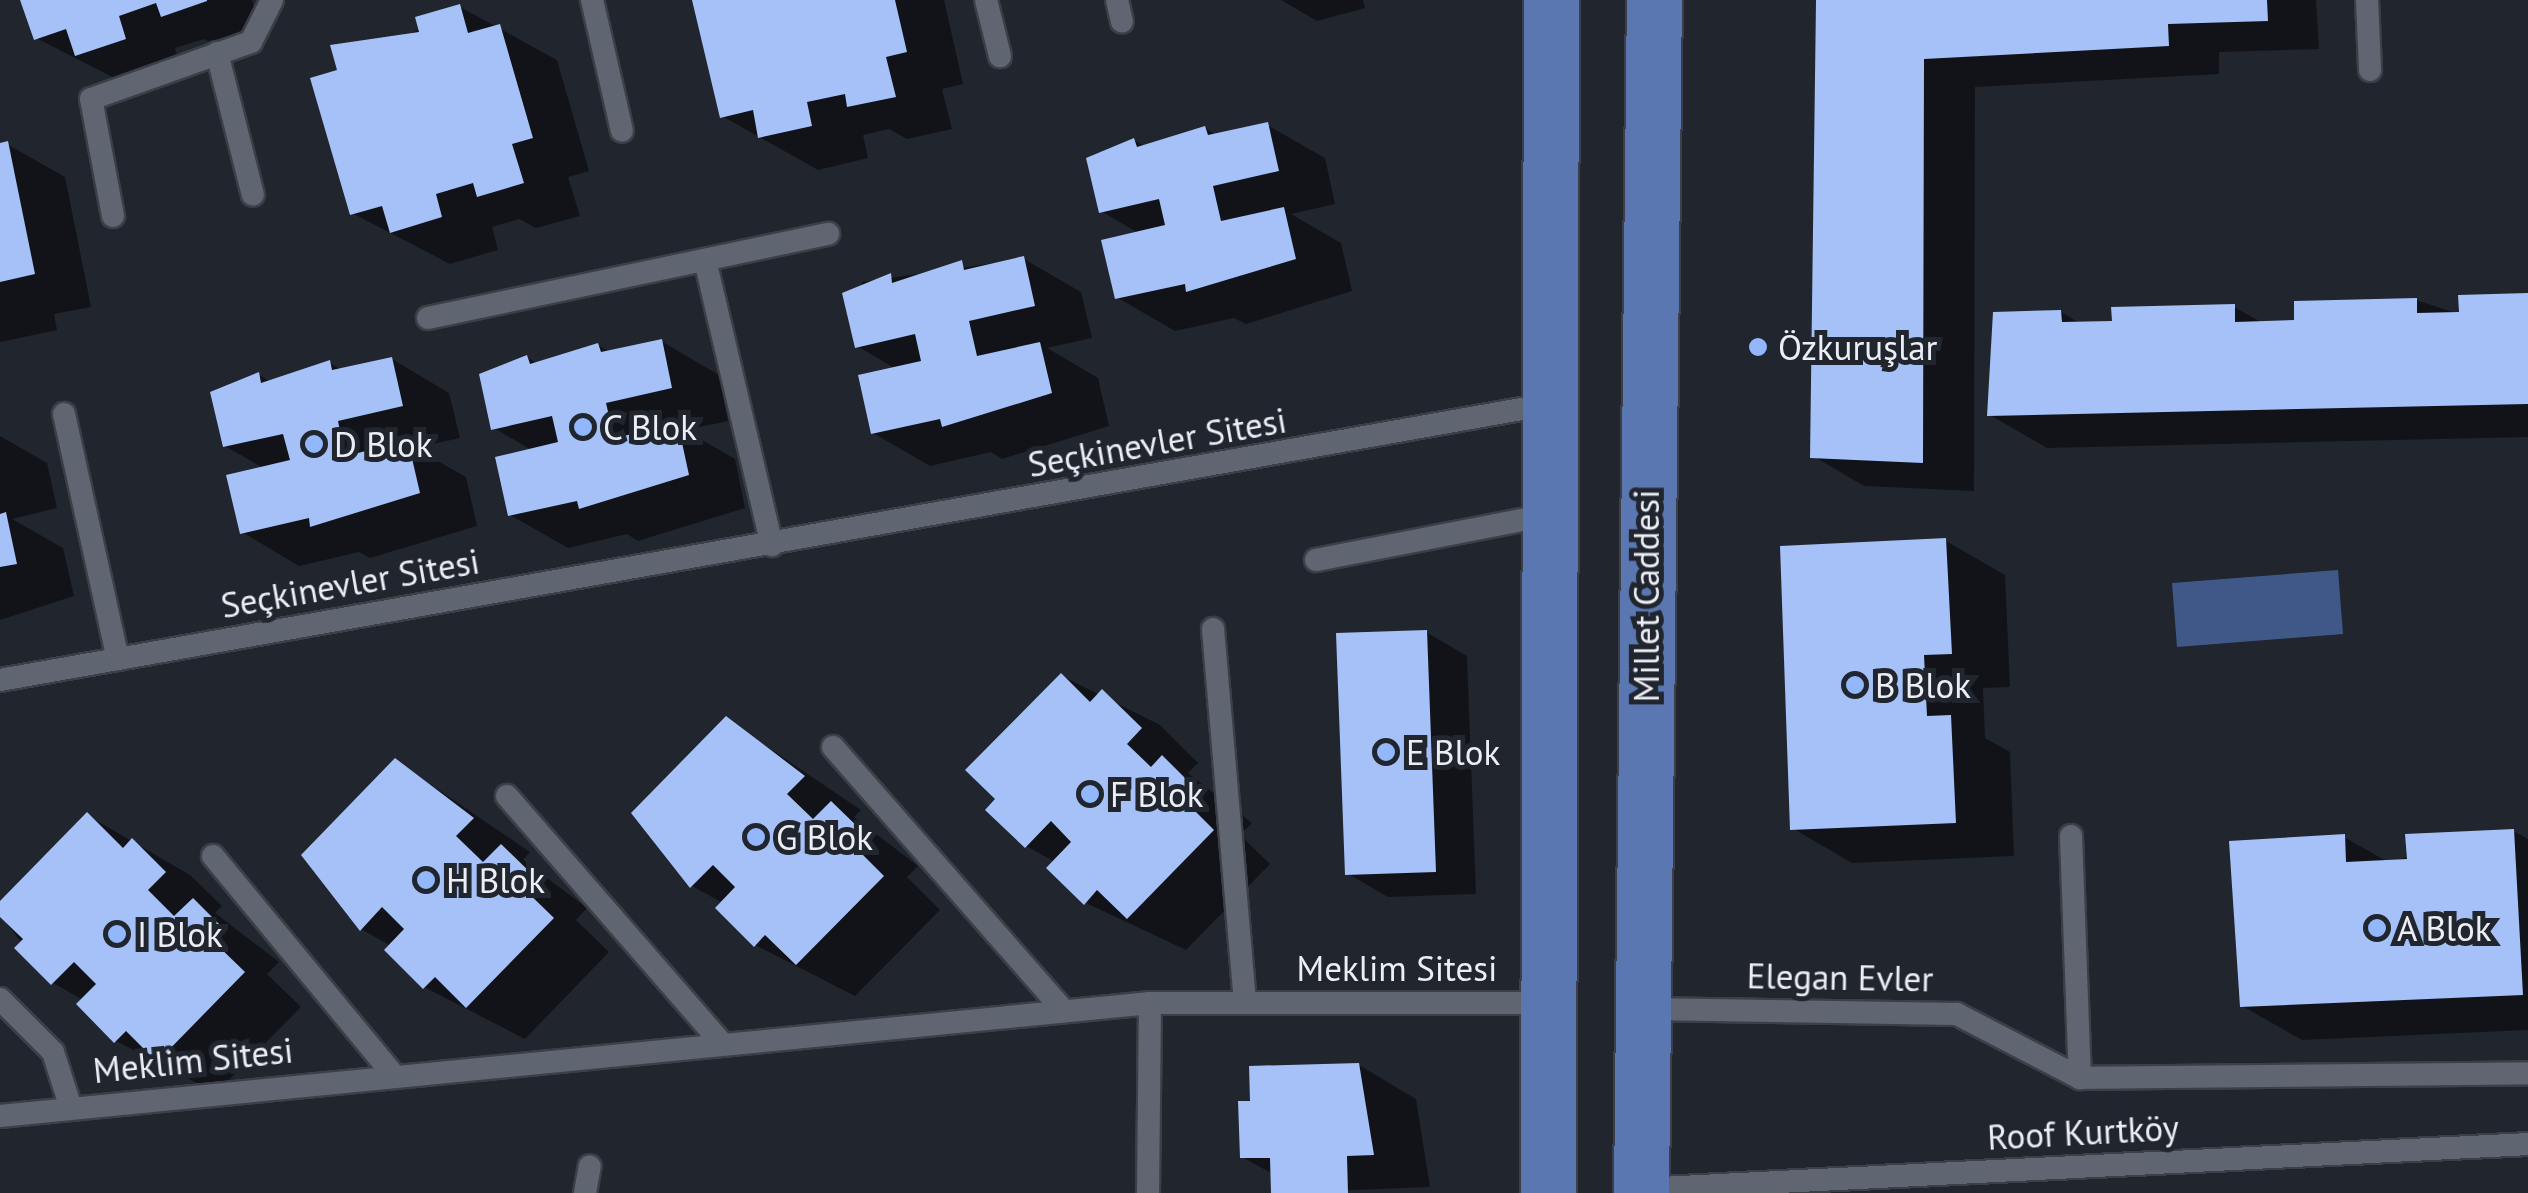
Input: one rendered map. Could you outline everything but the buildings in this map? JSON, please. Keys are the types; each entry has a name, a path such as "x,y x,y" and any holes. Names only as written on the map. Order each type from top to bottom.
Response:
{"main road":[{"path":"1548,1193 1551,0"},
{"name":"Millet Caddesi","path":"1641,1191 1654,0"}],"lane":[{"path":"113,216 91,99 251,42 272,0"},
{"path":"592,0 622,131"},
{"path":"986,0 1000,56"},
{"path":"2367,0 2370,70"},
{"path":"217,53 253,195"},
{"path":"428,318 828,234"},
{"path":"705,260 772,545"},
{"name":"Seçkinevler Sitesi","path":"0,680 1552,404"},
{"path":"64,414 118,659"},
{"path":"1316,560 1552,514"},
{"name":"Meklim Sitesi","path":"1213,630 1245,1003"},
{"path":"834,747 1064,1011"},
{"path":"507,796 722,1043"},
{"path":"2071,836 2080,1078"},
{"name":"Meklim Sitesi","path":"213,856 392,1074"},
{"path":"0,999 53,1052 72,1108"},
{"path":"1148,1193 1150,1003"},
{"name":"Meklim Sitesi","path":"0,1116 392,1074 1150,1003 1550,1003"},
{"name":"Elegan Evler","path":"1644,1010 1957,1014 2080,1078 2528,1073"},
{"name":"Roof Kurtköy","path":"1641,1191 2528,1144"},
{"path":"585,1193 590,1166"}],"water":[{"path":"2338,570 2343,634 2177,647 2172,583"}],"place":[{"name":"Özkuruşlar","path":"1758,347"},
{"name":"C Blok","path":"583,427"},
{"name":"D Blok","path":"314,444"},
{"name":"B Blok","path":"1855,685"},
{"name":"E Blok","path":"1386,752"},
{"name":"F Blok","path":"1090,794"},
{"name":"G Blok","path":"756,837"},
{"name":"H Blok","path":"426,880"},
{"name":"A Blok","path":"2377,928"},
{"name":"I Blok","path":"117,934"}]}
